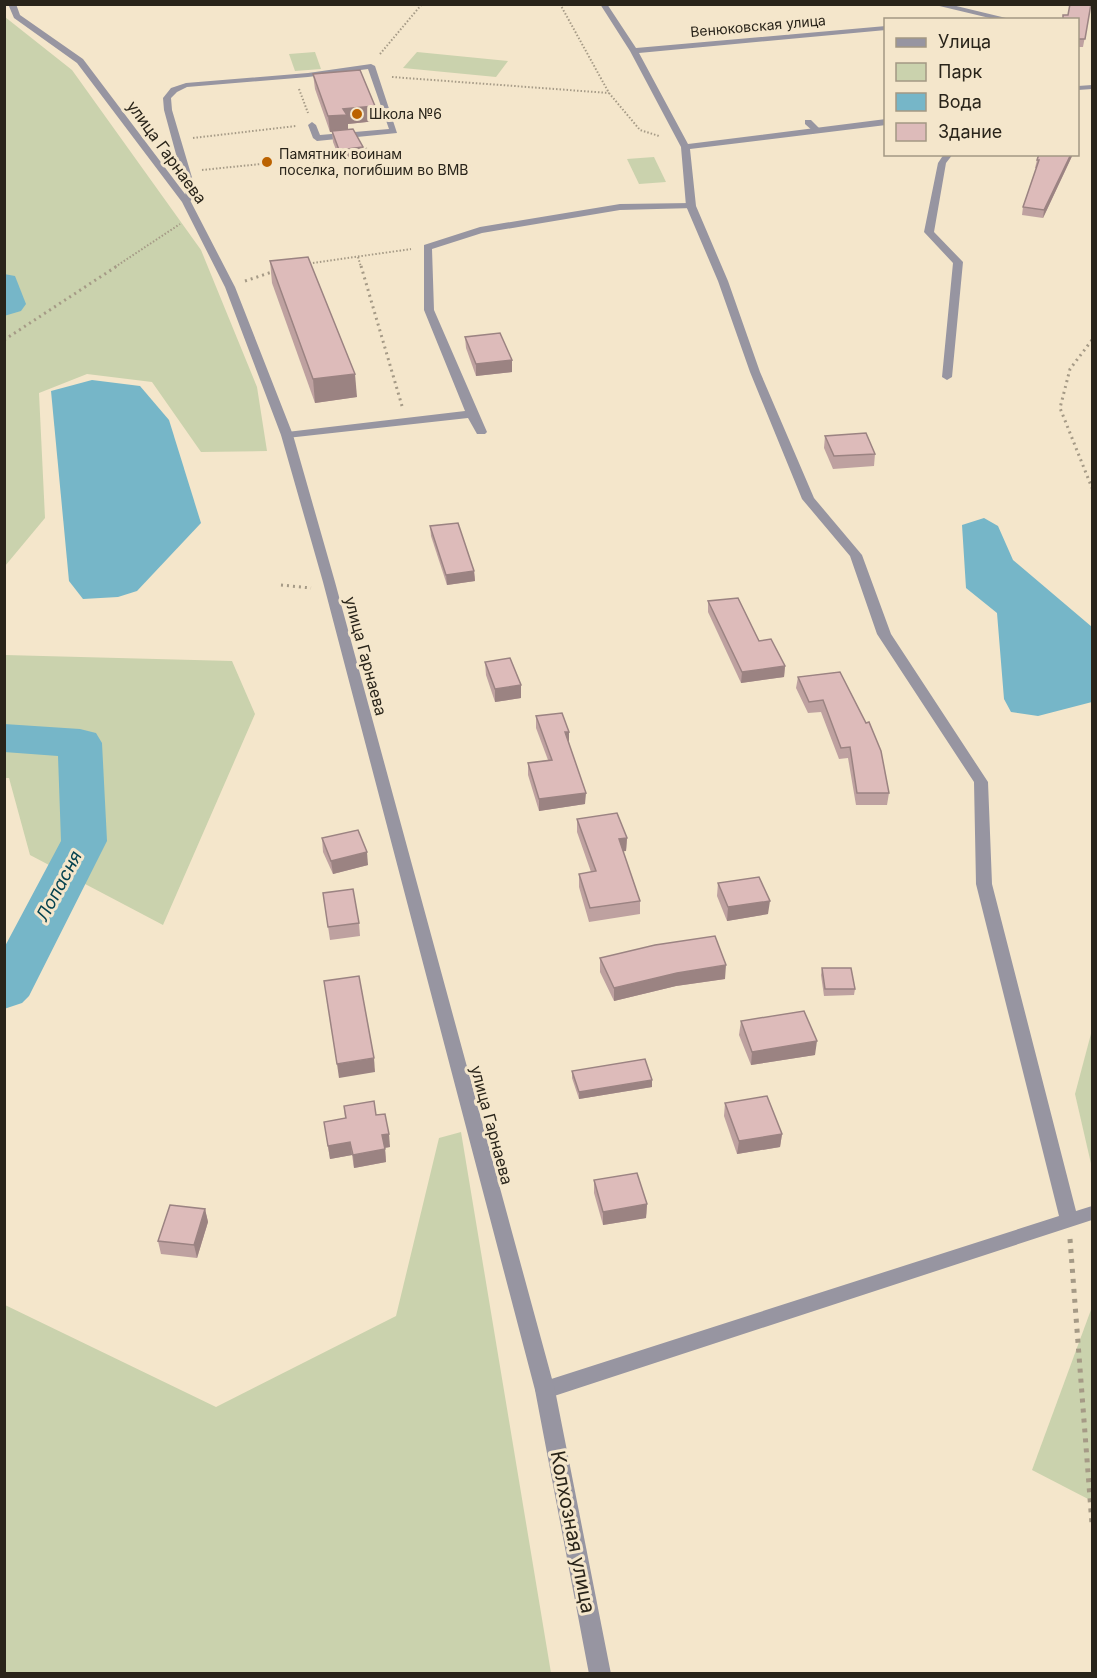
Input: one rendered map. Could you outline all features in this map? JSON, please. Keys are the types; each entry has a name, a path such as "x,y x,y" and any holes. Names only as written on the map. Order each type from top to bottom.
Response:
{"street":[{"name":"улица Гарнаева","path":"12,4 17,16 80,62 186,202 230,287 286,435 329,582 545,1390"},
{"path":"603,4 634,51 685,147 692,206 723,281 755,372 808,499 856,555 884,634 981,782 984,884 1069,1221"},
{"path":"934,4 998,18"},
{"name":"Венюковская улица","path":"634,51 884,28"},
{"path":"186,202 191,191 168,110 167,98 174,90 204,82 308,75 371,66 394,131 317,138 312,124"},
{"path":"808,122 817,130"},
{"path":"685,147 884,122"},
{"path":"947,377 958,262 929,232 942,164 948,156"},
{"path":"481,432 429,310 427,247 480,230 620,207 692,206"},
{"path":"286,435 472,414"},
{"path":"545,1390 1092,1213"},
{"name":"Колхозная улица","path":"545,1390 600,1674"}],"path":[{"path":"371,66 409,23 422,4"},
{"path":"560,4 609,93 640,130 660,136"},
{"path":"374,76 609,93"},
{"path":"183,139 312,124"},
{"path":"204,170 261,164"},
{"path":"4,340 193,216"},
{"path":"300,265 427,247"},
{"path":"358,257 406,421"},
{"path":"230,287 278,270"},
{"path":"1092,340 1070,369 1060,408 1092,489"},
{"path":"281,585 309,588 329,582"},
{"path":"1069,1221 1092,1524"}],"green space":[{"path":"5,17 72,70 201,250 257,387 267,451 201,452 152,382 87,374 39,393 45,518 5,566"},
{"path":"315,52 321,69 295,71 289,54"},
{"path":"417,52 508,61 496,77 403,68"},
{"path":"654,157 666,182 639,184 627,159"},
{"path":"5,655 232,661 255,714 163,925 30,855 9,778 5,778"},
{"path":"1092,1030 1092,1168 1075,1094"},
{"path":"461,1132 551,1673 5,1673 5,1305 216,1407 396,1316 439,1138"},
{"path":"1092,1307 1092,1501 1032,1470"}],"water":[{"path":"92,380 140,386 169,420 201,523 137,591 118,597 83,599 69,581 51,391"},
{"path":"984,518 998,526 1013,560 1092,627 1092,702 1038,716 1011,712 1004,699 997,613 966,588 962,525"}],"building":[{"path":"1070,4 1091,4 1085,39 1079,39 1079,18 1063,18 1063,15 1068,15"},
{"path":"360,70 375,106 343,109 347,115 328,116 313,74"},
{"path":"353,129 363,147 339,150 332,131"},
{"path":"1038,156 1070,156 1044,210 1023,207 1039,160 1037,160"},
{"path":"308,257 355,374 313,379 270,261"},
{"path":"500,333 512,360 476,364 465,337"},
{"path":"866,433 875,454 834,456 825,436"},
{"path":"458,523 474,571 446,575 430,526"},
{"path":"738,598 759,641 771,639 785,666 742,672 708,601"},
{"path":"510,658 521,685 495,689 485,662"},
{"path":"840,672 866,723 869,722 881,751 889,793 857,793 850,747 841,748 823,700 809,702 798,677"},
{"path":"562,713 569,732 565,732 586,793 539,799 528,763 552,760 536,716"},
{"path":"617,813 627,838 619,839 640,901 590,908 579,874 596,871 577,819"},
{"path":"358,830 367,852 331,861 322,838"},
{"path":"759,877 770,901 728,907 718,883"},
{"path":"353,889 359,923 328,927 323,893"},
{"path":"715,936 726,965 677,973 614,988 600,958 655,945"},
{"path":"822,968 851,968 855,989 825,989"},
{"path":"359,976 374,1058 337,1064 324,981"},
{"path":"804,1011 817,1041 752,1052 741,1021"},
{"path":"645,1059 652,1080 579,1092 572,1071"},
{"path":"767,1096 782,1134 739,1141 725,1103"},
{"path":"374,1101 376,1115 385,1114 389,1134 382,1135 385,1149 353,1155 350,1142 328,1146 324,1122 346,1118 344,1106"},
{"path":"637,1173 647,1204 603,1212 594,1180"},
{"path":"170,1205 205,1209 194,1245 158,1241"}],"waterway":[{"name":"Лопасня","path":"4,283 10,304 4,307"},
{"name":"Лопасня","path":"4,738 80,743 84,841 11,983 4,990"}],"place":[{"name":"Школа №6","path":"357,114"},
{"name":"Памятник воинам поселка, погибшим во ВМВ","path":"267,162"}]}
